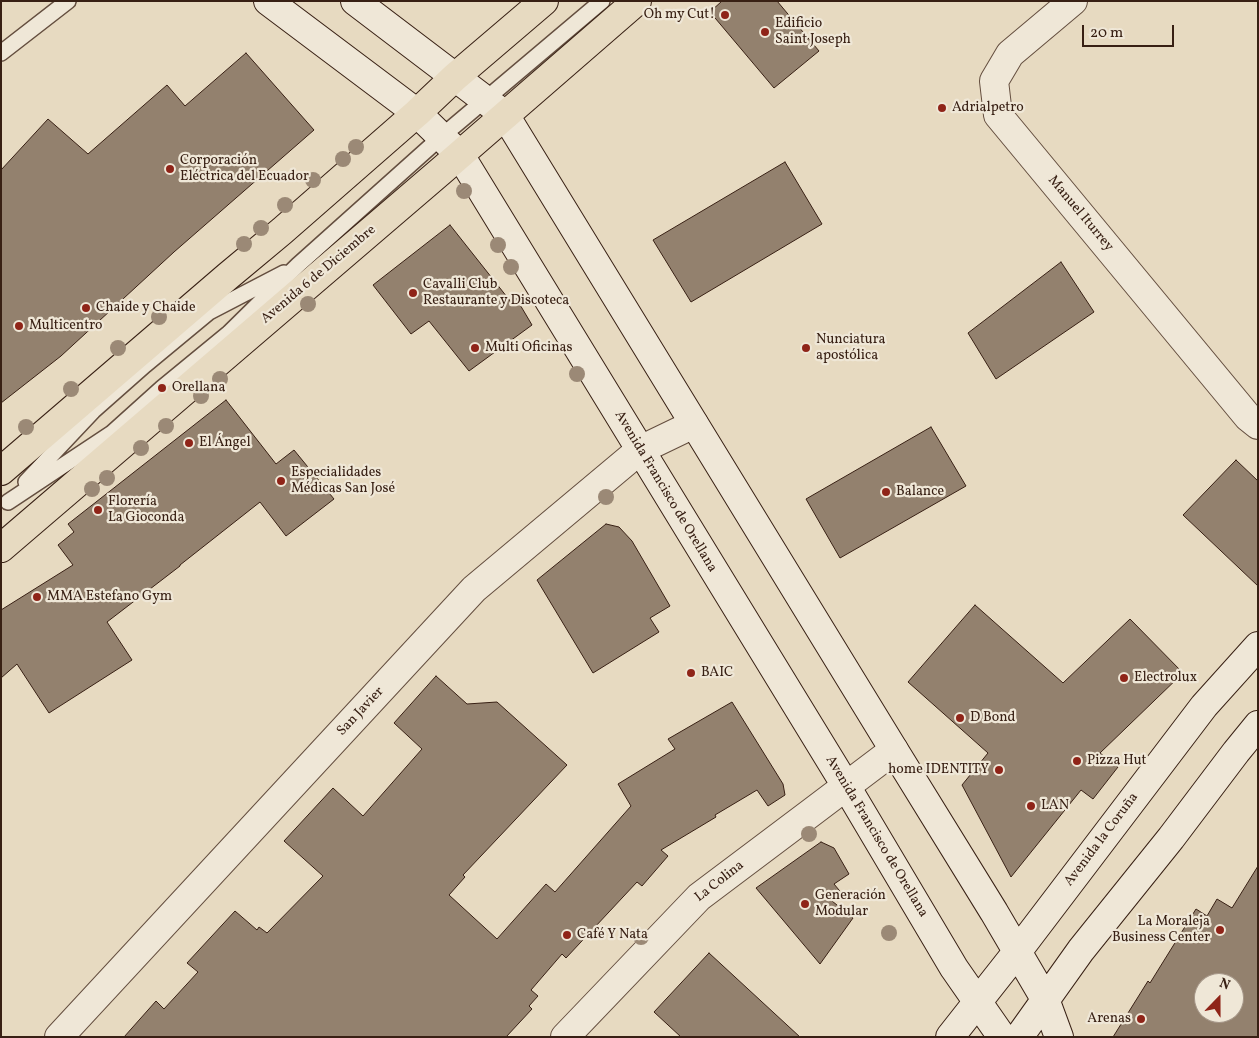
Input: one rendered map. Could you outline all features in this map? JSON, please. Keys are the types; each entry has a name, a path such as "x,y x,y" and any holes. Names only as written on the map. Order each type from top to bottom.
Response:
{"main road":[{"name":"Avenida Francisco de Orellana","path":"268,1 417,113 451,146 846,786 954,968 1002,1037"},
{"path":"356,1 495,107 694,424 994,912 1044,1000 1058,1037"},
{"path":"1,471 282,231 417,113 455,77 544,1"},
{"name":"Avenida 6 de Diciembre","path":"1,548 495,107 637,1"},
{"name":"Manuel Iturrey","path":"1073,1 1010,54 994,81 998,115 1248,417 1258,425"},
{"name":"San Javier","path":"59,1037 474,590 640,450 694,424"},
{"name":"Avenida la Coruña","path":"950,1037 1204,706 1258,646"},
{"path":"1019,1037 1081,950 1171,838 1258,724"},
{"name":"La Colina","path":"565,1037 699,897 894,750"}],"lane":[{"path":"1,53 68,1"},
{"path":"495,107 602,1"},
{"path":"5,505 112,433 162,388 229,333 298,265 451,146"},
{"path":"5,505 93,411 145,365 210,312 298,265"}],"building":[{"name":"Edificio Saint Joseph","path":"722,1 777,1 819,51 774,88 710,12"},
{"path":"246,53 314,130 174,252 61,356 1,403 1,170 48,119 88,154 167,85 185,106"},
{"path":"785,162 822,224 691,302 653,240"},
{"path":"450,225 511,302 516,298 532,325 469,371 429,321 411,334 373,285"},
{"path":"1061,262 1094,312 996,379 968,333"},
{"path":"226,400 276,464 294,450 334,499 286,536 260,502 107,622 132,660 49,713 17,664 1,678 1,610 73,565 58,545 74,532 68,524"},
{"name":"Balance","path":"931,427 966,486 840,558 806,499"},
{"path":"1236,460 1258,481 1258,586 1183,515"},
{"path":"606,524 619,527 632,541 670,606 650,618 659,632 593,673 537,580"},
{"path":"975,605 1063,683 1130,619 1183,673 1100,753 1118,767 1093,799 1081,790 1011,877 962,785 988,753 908,682"},
{"path":"436,676 467,704 497,702 567,765 463,875 465,877 449,895 497,939 546,884 555,892 631,806 618,784 675,749 668,739 732,702 783,784 785,795 768,806 757,790 661,850 668,856 642,886 637,882 566,958 562,954 531,990 538,996 529,1006 532,1009 506,1037 124,1037 156,1001 164,1009 198,972 187,963 235,911 257,930 259,927 267,933 323,876 284,841 333,788 363,816 422,749 394,723"},
{"name":"Generación Modular","path":"821,842 834,848 849,874 834,884 844,896 832,901 853,918 820,964 756,888"},
{"path":"1258,866 1258,1037 1113,1037 1148,981 1150,983 1196,909 1207,916 1217,899 1232,908"},
{"path":"709,953 800,1037 681,1037 654,1012"}],"place":[{"name":"Oh my Cut!","path":"725,15"},
{"name":"Edificio Saint Joseph","path":"765,32"},
{"name":"Adrialpetro","path":"942,108"},
{"name":"Corporación Eléctrica del Ecuador","path":"170,169"},
{"name":"Cavalli Club Restaurante y Discoteca","path":"413,293"},
{"name":"Chaide y Chaide","path":"86,308"},
{"name":"Multicentro","path":"19,326"},
{"name":"Multi Oficinas","path":"475,348"},
{"name":"Nunciatura apostólica","path":"806,348"},
{"name":"Orellana","path":"162,388"},
{"name":"El Ángel","path":"189,443"},
{"name":"Especialidades Médicas San José","path":"281,481"},
{"name":"Balance","path":"886,492"},
{"name":"Florería La Gioconda","path":"98,510"},
{"name":"MMA Estefano Gym","path":"37,597"},
{"name":"BAIC","path":"691,673"},
{"name":"Electrolux","path":"1124,678"},
{"name":"D Bond","path":"960,718"},
{"name":"Pizza Hut","path":"1077,761"},
{"name":"home IDENTITY","path":"999,770"},
{"name":"LAN","path":"1031,806"},
{"name":"Generación Modular","path":"805,904"},
{"name":"La Moraleja Business Center","path":"1220,930"},
{"name":"Café Y Nata","path":"567,935"},
{"name":"Arenas","path":"1141,1019"}]}
